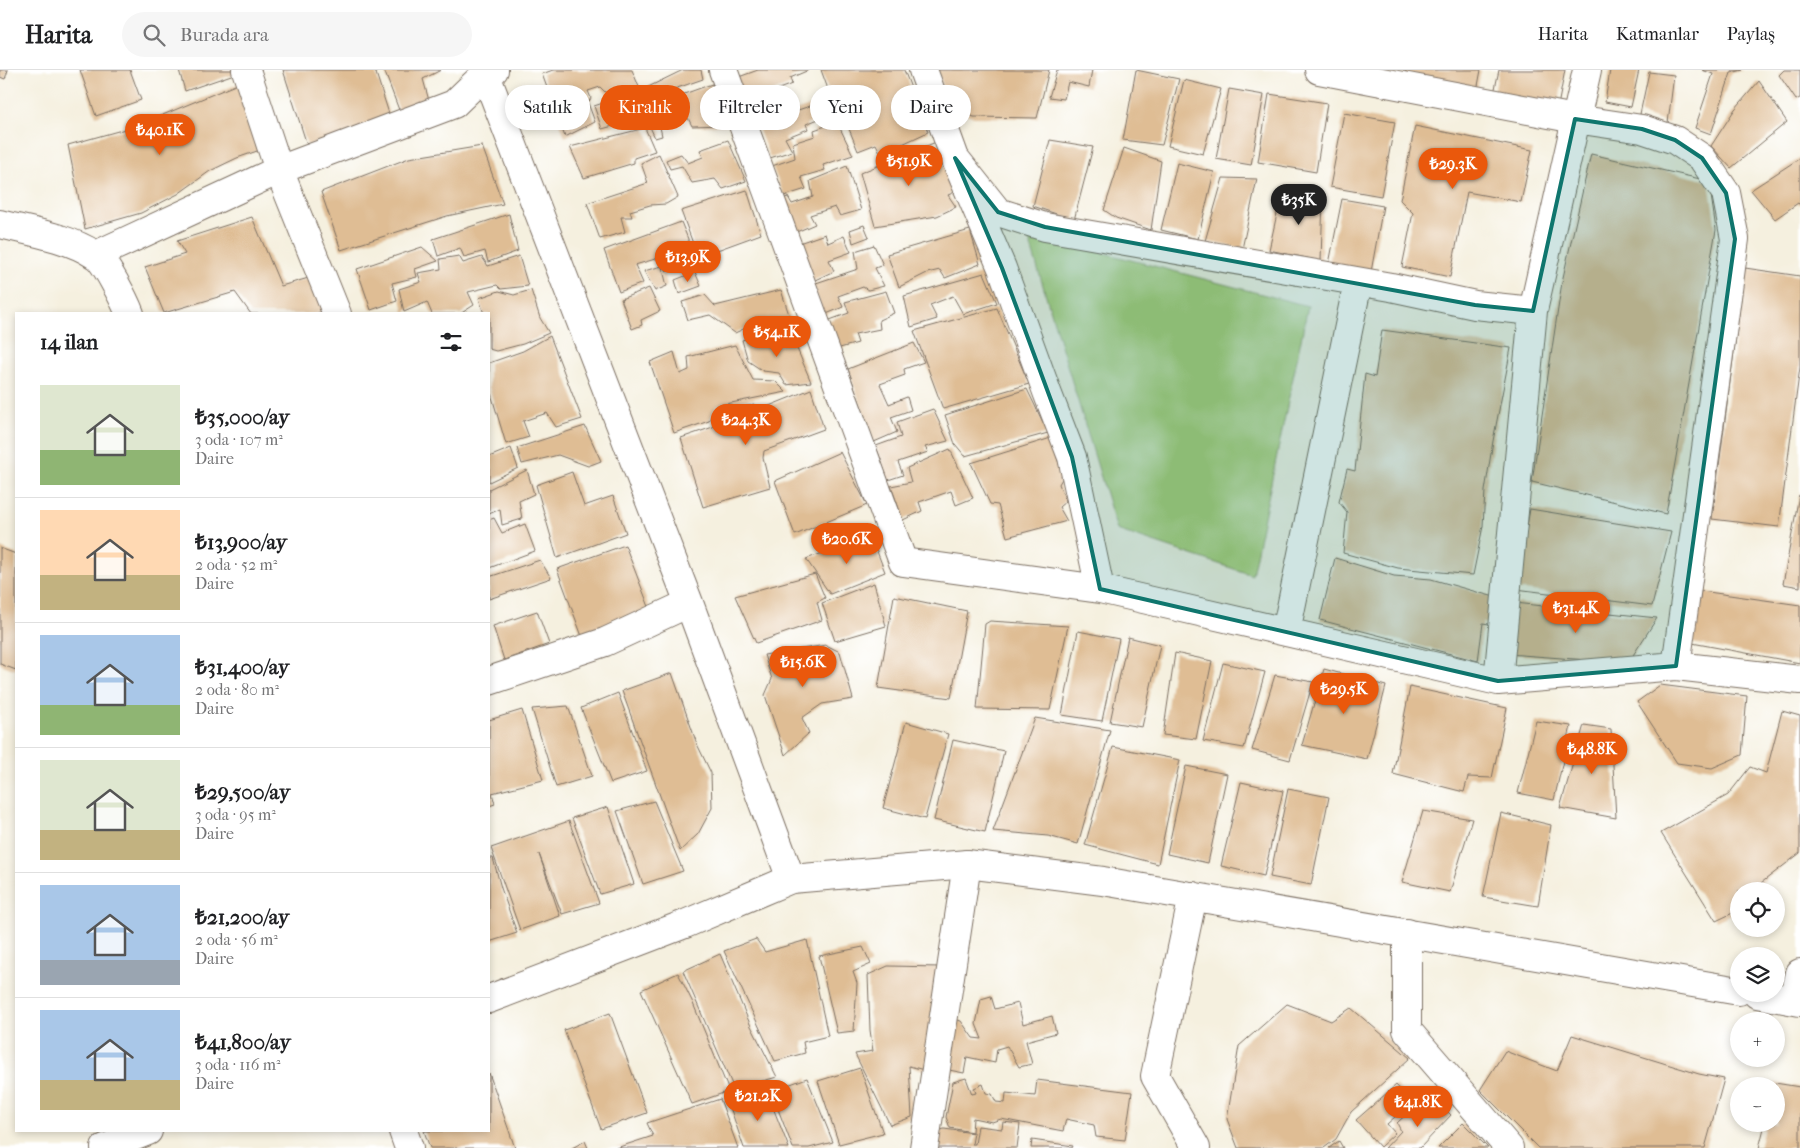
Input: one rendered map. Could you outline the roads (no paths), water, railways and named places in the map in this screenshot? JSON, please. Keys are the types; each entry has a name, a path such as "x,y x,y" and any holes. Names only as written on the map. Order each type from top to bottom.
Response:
{"street":[{"path":"246,70 279,170 336,312"},
{"path":"723,70 903,562 1100,589 1498,681 1676,666 1800,680"},
{"path":"922,70 955,158 1002,268 1046,392 1072,457 1100,589"},
{"path":"1319,70 1575,119 1642,129 1675,140 1702,158 1726,193 1735,239 1676,666"},
{"path":"1498,681 1533,311 1587,70"},
{"path":"96,255 279,170 454,104 487,71 689,603 791,879"},
{"path":"955,158 998,212 1045,227 1475,304 1533,311"},
{"path":"0,224 53,236 96,255 123,298 129,312"},
{"path":"1286,632 1358,282"},
{"path":"490,681 605,642 689,603"},
{"path":"924,1148 967,864"},
{"path":"490,999 685,924 791,879 967,864 1103,881 1730,989"},
{"path":"1193,896 1155,1076 1196,1148"},
{"path":"1407,933 1407,1030 1509,1148"},
{"path":"1797,1001 1800,973"},
{"path":"105,1148 146,1132"},
{"path":"137,1148 148,1132"},
{"path":"403,1132 409,1148"}]}
